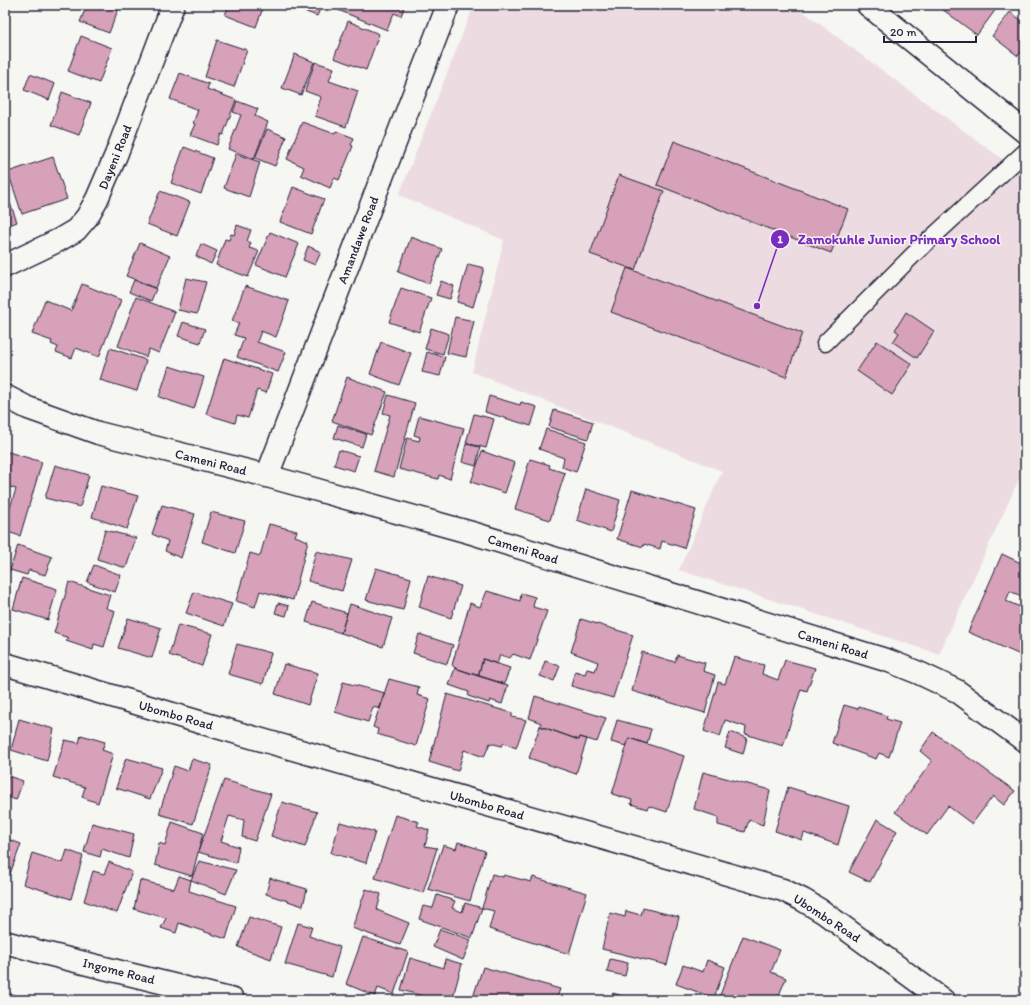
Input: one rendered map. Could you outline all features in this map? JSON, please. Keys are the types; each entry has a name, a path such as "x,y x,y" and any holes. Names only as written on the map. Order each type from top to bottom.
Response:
{"street":[{"name":"Dayeni Road","path":"5,266 76,230 87,216 97,199 116,155 173,5"},
{"name":"Amandawe Road","path":"267,476 448,5"},
{"path":"868,5 1025,132"},
{"name":"Cameni Road","path":"5,396 28,408 98,433 267,476 472,533 889,661 957,691 1025,741"},
{"name":"Ubombo Road","path":"5,664 212,726 782,890 823,912 943,1000"},
{"name":"Ingome Road","path":"5,942 233,1000"}],"lane":[{"path":"825,343 913,255 1025,152"}],"shaded area":[{"path":"474,5 794,5 1025,176 1025,466 939,654 679,570 722,471 472,372 504,240 399,195"}],"building":[{"path":"87,5 120,5 109,33 80,22"},
{"path":"229,5 264,5 256,27 225,15"},
{"path":"303,5 315,5 321,7 317,16 301,10"},
{"path":"340,5 405,5 401,16 394,13 387,30 338,10"},
{"path":"938,5 999,5 977,35"},
{"path":"1010,12 1025,23 1025,47 1018,56 992,36"},
{"path":"348,21 379,34 366,70 334,58"},
{"path":"81,36 112,48 99,83 68,71"},
{"path":"217,40 247,50 234,87 205,77"},
{"path":"295,54 314,62 301,95 282,88"},
{"path":"315,62 334,68 329,81 358,91 346,127 315,116 321,97 305,91"},
{"path":"180,73 209,84 207,89 236,100 223,135 221,134 217,145 190,135 195,124 193,123 198,110 170,99"},
{"path":"30,74 55,84 49,100 24,90"},
{"path":"62,92 91,103 79,135 51,125"},
{"path":"237,101 258,109 255,116 268,122 254,159 228,149 241,115 233,112"},
{"path":"302,122 335,134 336,131 354,138 351,145 353,146 339,180 334,178 330,188 301,175 304,167 287,159"},
{"path":"267,129 286,137 275,166 255,158"},
{"path":"674,141 848,209 831,253 657,185"},
{"path":"184,147 213,158 201,194 171,183"},
{"path":"236,154 260,162 249,197 224,188"},
{"path":"53,157 67,199 22,214 8,172"},
{"path":"619,175 664,191 635,270 590,254"},
{"path":"293,187 324,199 311,234 280,222"},
{"path":"5,189 17,222 5,227"},
{"path":"160,191 190,202 177,236 147,224"},
{"path":"237,225 251,230 247,241 251,243 249,248 259,251 248,277 216,265 225,239 229,240 231,234 234,235"},
{"path":"270,232 299,244 285,277 256,265"},
{"path":"411,237 442,249 429,284 398,272"},
{"path":"140,243 170,256 156,288 126,276"},
{"path":"201,244 217,251 211,264 196,256"},
{"path":"308,246 321,252 315,265 303,260"},
{"path":"468,264 484,268 473,307 457,302"},
{"path":"627,268 802,333 786,377 611,312"},
{"path":"186,278 206,282 197,314 178,310"},
{"path":"134,280 156,289 151,301 129,292"},
{"path":"441,281 454,286 450,299 436,295"},
{"path":"82,284 121,300 99,357 76,348 72,358 56,352 58,347 51,344 52,341 32,334 45,300 71,311"},
{"path":"245,286 289,301 276,337 261,331 257,342 286,352 278,372 237,357 244,338 234,335 239,323 232,321"},
{"path":"401,288 431,298 419,332 389,322"},
{"path":"136,297 175,312 159,353 149,349 146,357 118,346"},
{"path":"906,312 934,331 917,358 893,342 899,333 895,330"},
{"path":"455,317 474,321 466,357 447,353"},
{"path":"183,322 205,329 200,343 178,336"},
{"path":"431,328 449,334 443,354 425,349"},
{"path":"877,341 912,364 892,395 857,371"},
{"path":"381,342 411,353 399,385 370,374"},
{"path":"110,348 146,360 137,391 100,380"},
{"path":"427,352 445,357 440,376 422,372"},
{"path":"224,358 272,374 266,393 257,390 248,418 237,415 235,423 206,414"},
{"path":"169,366 204,377 194,409 159,397"},
{"path":"347,377 387,392 371,435 332,421"},
{"path":"388,395 415,403 394,477 374,471 390,415 383,413"},
{"path":"489,396 520,405 521,402 537,407 531,426 485,412"},
{"path":"554,410 593,422 588,439 549,427"},
{"path":"474,414 494,419 486,448 466,443"},
{"path":"419,416 464,428 450,479 439,475 438,479 399,469 407,438 419,441 420,437 414,435"},
{"path":"338,425 366,434 362,447 334,438"},
{"path":"546,429 586,442 576,472 562,467 564,458 539,449"},
{"path":"466,444 480,447 476,466 462,462"},
{"path":"339,450 359,456 354,471 334,465"},
{"path":"5,451 42,462 20,536 5,531 5,506 10,508 16,489 5,485"},
{"path":"482,451 515,463 505,493 471,482"},
{"path":"530,459 550,465 549,468 565,473 550,520 515,509"},
{"path":"55,465 89,475 80,507 45,498"},
{"path":"101,486 138,496 127,529 92,517"},
{"path":"586,489 620,500 611,532 577,520"},
{"path":"632,490 696,510 684,548 662,541 660,549 644,544 643,547 617,539"},
{"path":"162,505 195,514 181,558 165,551 168,541 152,534"},
{"path":"211,512 245,521 235,553 202,542"},
{"path":"269,524 297,531 295,536 308,541 293,600 260,591 255,607 236,601 250,553 260,556"},
{"path":"105,530 136,538 126,568 97,559"},
{"path":"18,545 52,557 45,575 29,570 27,575 10,570"},
{"path":"316,551 352,560 342,591 308,581"},
{"path":"1002,554 1025,565 1025,598 1010,591 1006,601 1025,609 1025,657 968,632"},
{"path":"94,565 121,575 115,592 87,582"},
{"path":"376,568 411,578 403,610 366,600"},
{"path":"428,576 461,586 451,618 419,607"},
{"path":"22,578 57,589 48,620 13,609"},
{"path":"69,582 110,595 106,608 115,611 104,647 94,644 93,650 66,641 69,638 54,633"},
{"path":"487,591 520,601 521,593 535,597 533,607 547,611 530,660 513,654 510,658 500,655 497,664 483,659 478,676 455,668 452,665 470,603 480,607"},
{"path":"194,592 232,604 224,626 186,613"},
{"path":"312,602 347,613 341,633 306,622"},
{"path":"278,603 289,606 286,616 275,613"},
{"path":"350,604 392,618 383,647 341,633"},
{"path":"128,618 161,628 152,658 118,648"},
{"path":"581,619 633,635 613,698 571,686 575,671 585,674 587,669 595,671 598,662 571,652"},
{"path":"178,625 212,634 202,666 169,655"},
{"path":"419,634 453,645 447,664 413,653"},
{"path":"237,644 271,653 263,684 228,674"},
{"path":"642,652 675,662 677,655 705,663 703,671 715,675 705,713 632,691"},
{"path":"734,657 764,665 762,674 778,680 785,660 815,668 807,691 801,689 783,746 745,734 746,727 725,720 720,737 704,731 718,682 725,684"},
{"path":"483,659 510,668 504,684 478,676"},
{"path":"545,661 560,666 554,681 540,676"},
{"path":"284,664 318,673 308,705 275,694"},
{"path":"455,668 508,685 502,704 490,700 489,703 468,696 469,692 449,685"},
{"path":"389,679 419,687 417,695 430,699 416,746 377,734 378,729 373,727"},
{"path":"343,682 385,693 380,709 373,707 368,722 335,712"},
{"path":"447,694 512,713 512,717 526,720 516,748 504,743 502,746 490,743 484,757 464,750 458,771 429,762"},
{"path":"535,696 606,718 597,742 580,737 579,740 540,726 541,723 529,718"},
{"path":"844,705 858,709 859,707 887,716 886,719 900,723 889,757 879,753 876,759 832,743"},
{"path":"19,719 54,729 47,761 11,750"},
{"path":"617,720 651,729 647,744 629,738 626,746 611,742"},
{"path":"540,726 579,740 580,737 587,739 576,774 529,758"},
{"path":"730,732 747,738 743,754 725,748"},
{"path":"933,732 1015,791 1004,805 993,796 972,824 948,806 927,835 895,812 932,761 920,751"},
{"path":"81,735 105,742 102,750 113,754 98,803 82,797 85,787 53,777 65,740 79,743"},
{"path":"629,738 684,756 667,812 649,806 647,809 631,804 632,800 612,794"},
{"path":"126,758 162,768 150,799 116,788"},
{"path":"192,759 212,765 193,824 159,814 174,766 188,771"},
{"path":"703,772 770,790 763,825 749,820 745,832 718,825 718,817 694,809"},
{"path":"5,775 23,781 16,800 5,796"},
{"path":"224,780 271,794 255,841 242,837 244,820 229,816 221,841 239,847 236,863 198,852"},
{"path":"788,787 849,806 838,845 804,833 802,840 775,831"},
{"path":"282,802 317,812 305,847 271,836"},
{"path":"395,815 419,822 417,826 429,830 425,846 437,848 423,893 375,878"},
{"path":"877,819 897,831 870,882 849,872"},
{"path":"172,822 203,833 192,876 155,865 159,843 165,845"},
{"path":"340,822 375,832 366,863 331,853"},
{"path":"92,823 134,834 129,858 102,849 100,857 84,852"},
{"path":"5,838 21,844 10,874 5,873"},
{"path":"458,842 485,851 470,901 428,889 443,845 456,849"},
{"path":"67,850 83,856 71,899 23,884 32,853 63,863"},
{"path":"199,861 236,870 226,894 191,880"},
{"path":"109,862 132,872 117,913 84,901 93,871 104,874"},
{"path":"492,874 503,877 504,875 531,882 533,877 587,893 569,954 489,929 494,911 482,908"},
{"path":"179,876 191,880 189,891 236,906 226,939 179,923 176,933 161,928 166,918 134,909 140,880 174,889"},
{"path":"270,878 307,889 303,906 266,894"},
{"path":"366,889 381,894 377,910 409,923 400,945 352,928"},
{"path":"437,895 455,901 452,908 462,912 465,903 482,908 472,938 419,919 423,906 433,908"},
{"path":"643,908 679,917 667,965 602,949 610,913 625,917 626,911 641,915"},
{"path":"249,917 281,927 271,959 238,947"},
{"path":"298,923 312,927 309,936 340,947 332,977 285,964"},
{"path":"440,929 471,940 463,960 433,947"},
{"path":"743,936 780,950 771,972 786,978 777,1000 718,1000"},
{"path":"363,937 408,952 394,994 378,988 375,996 346,984"},
{"path":"410,958 444,968 445,959 462,964 452,1000 438,1000 401,990"},
{"path":"610,959 628,963 625,976 607,972"},
{"path":"707,960 725,967 714,998 676,984 683,965 703,972"},
{"path":"483,967 560,989 556,1000 472,1000"},
{"path":"8,993 31,1000 5,1000"},
{"path":"613,993 634,1000 611,1000"}],"place":[{"name":"Zamokuhle Junior Primary School","path":"757,306"}]}
